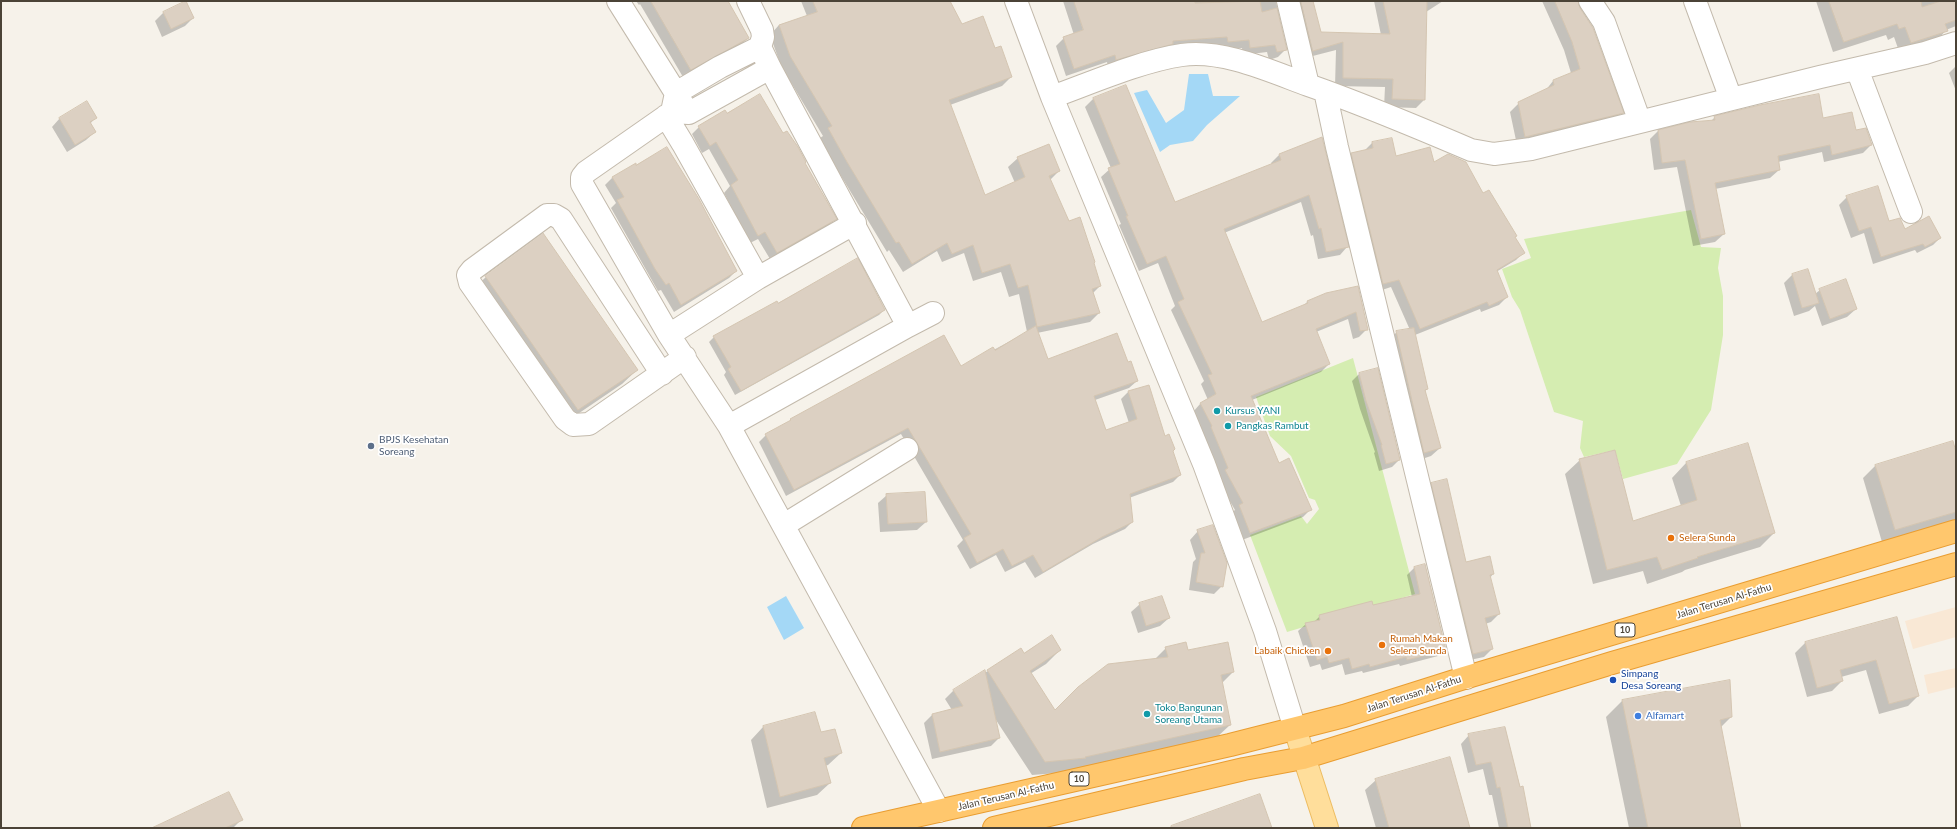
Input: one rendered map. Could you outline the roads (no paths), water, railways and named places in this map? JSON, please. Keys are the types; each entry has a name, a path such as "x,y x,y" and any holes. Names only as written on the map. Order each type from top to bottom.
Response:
{"highway":[{"name":"Jalan Terusan Al-Fathu","path":"863,828 1295,729 1359,712 1466,678 1956,531"},
{"path":"994,828 1244,769 1303,758 1612,663 1956,564"}],"main road":[{"path":"1295,729 1303,758 1327,828"}],"street":[{"path":"618,1 676,108 683,144 758,278"},
{"path":"748,1 762,30 763,36 760,47 770,68 855,223 908,326"},
{"path":"1016,1 1052,97 1204,464 1265,632 1295,729"},
{"path":"1288,1 1337,147 1466,678"},
{"path":"1590,1 1604,22 1640,122"},
{"path":"1695,1 1731,98"},
{"path":"1052,97 1151,62 1182,55 1210,54 1262,68 1317,88 1471,150 1494,154 1531,149 1731,98 1925,53 1956,43"},
{"path":"760,47 720,67 676,108 586,172 582,177 582,184 669,335 685,357 729,426 939,811"},
{"path":"676,108 770,68"},
{"path":"1857,69 1911,212"},
{"path":"662,374 561,219 554,215 547,215 472,270 468,275 470,282 565,419 573,425 589,424 662,374 685,357"},
{"path":"669,335 758,278 855,223"},
{"path":"729,426 933,313"},
{"path":"784,525 907,449"}],"water":[{"path":"1189,74 1208,74 1213,96 1240,96 1207,125 1193,141 1170,145 1160,152 1134,93 1147,90 1166,123 1184,110"},
{"path":"786,596 804,628 784,640 767,607"}],"place":[{"name":"Kursus YANI","path":"1217,411"},
{"name":"Pangkas Rambut","path":"1228,426"},
{"name":"BPJS Kesehatan Soreang","path":"371,446"},
{"name":"Selera Sunda","path":"1671,538"},
{"name":"Rumah Makan Selera Sunda","path":"1382,645"},
{"name":"Labaik Chicken","path":"1328,651"},
{"name":"Simpang Desa Soreang","path":"1613,680"},
{"name":"Toko Bangunan Soreang Utama","path":"1147,714"},
{"name":"Alfamart","path":"1638,716"}]}
